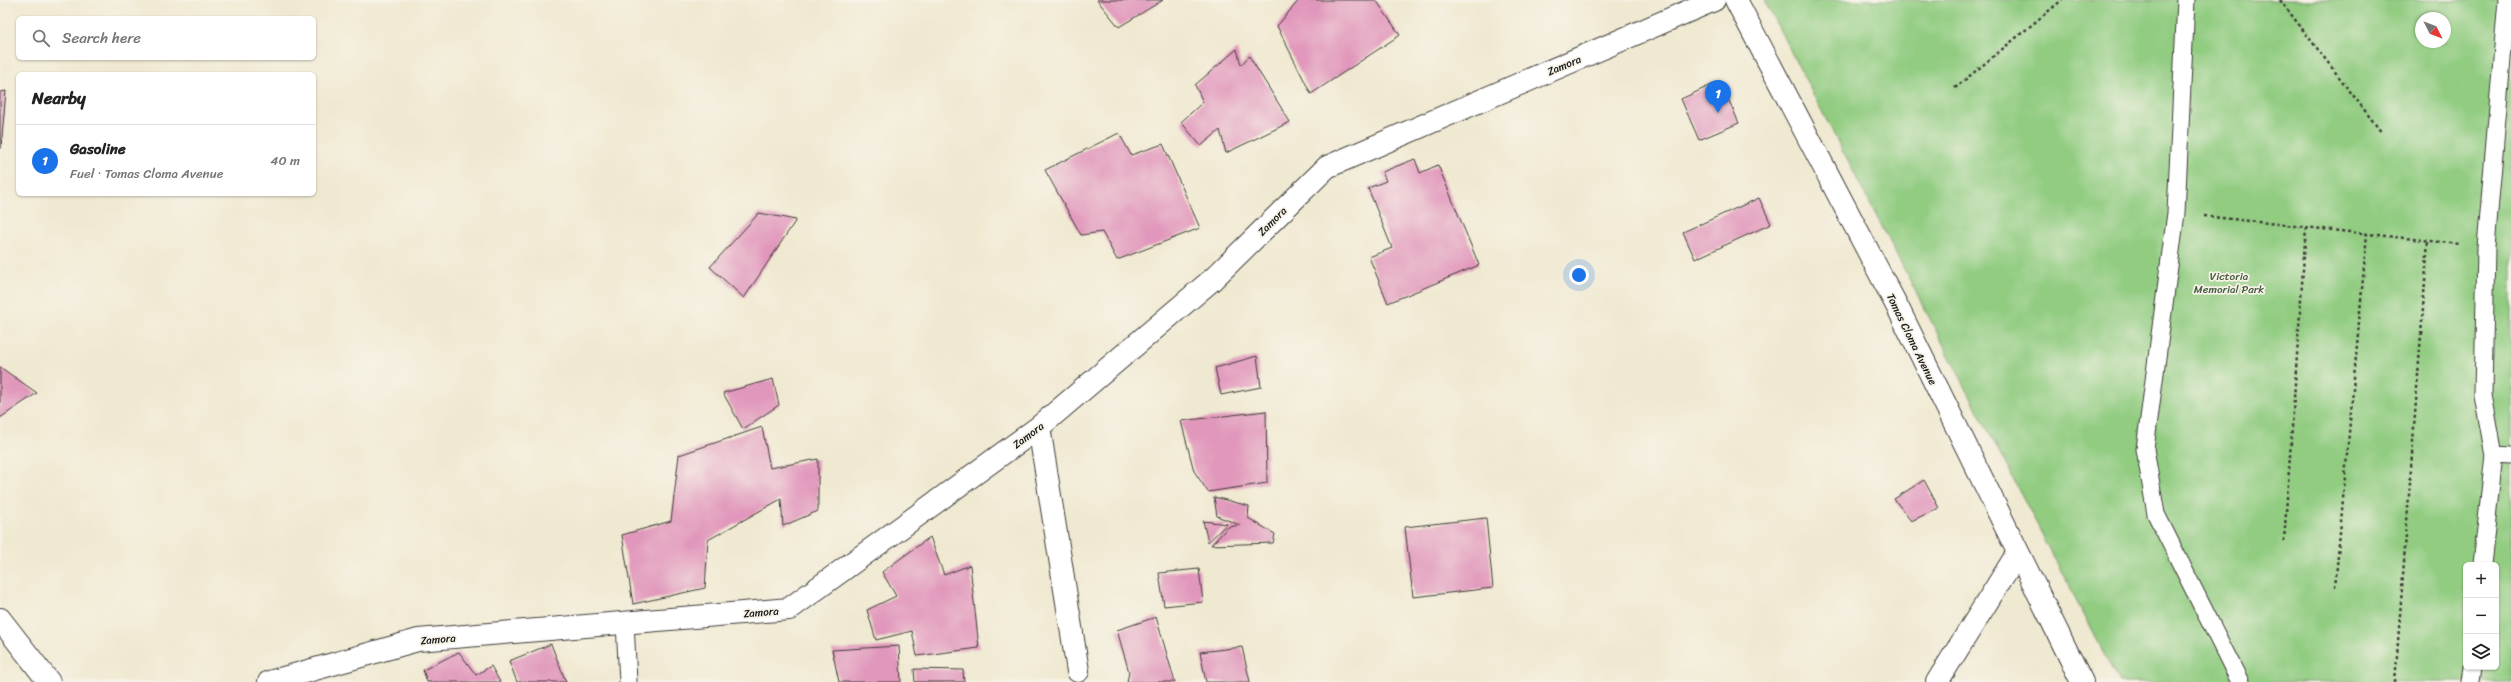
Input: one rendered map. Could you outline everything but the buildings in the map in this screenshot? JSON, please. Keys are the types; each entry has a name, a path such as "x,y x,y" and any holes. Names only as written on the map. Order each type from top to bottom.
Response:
{"street":[{"name":"Zamora","path":"269,682 418,640 789,609 1040,427 1213,279 1327,167 1714,0"},
{"name":"Tomas Cloma Avenue","path":"1736,0 1898,308 2017,554 2082,682"},
{"path":"1040,427 1078,671"},
{"path":"1937,682 2017,554"},
{"path":"0,619 49,682"}],"lane":[{"path":"2186,0 2176,213 2145,449 2156,514 2240,682"},
{"path":"2482,562 2494,455 2483,394 2486,247 2507,0"},
{"path":"2494,455 2511,456"},
{"path":"625,623 628,682"},
{"path":"2470,682 2472,670"}],"path":[{"path":"1955,88 2062,0"},
{"path":"2280,0 2382,133"},
{"path":"2176,213 2486,247"},
{"path":"2284,541 2306,227"},
{"path":"2336,588 2366,234"},
{"path":"2395,682 2428,241"}],"green space":[{"name":"Victoria Memorial Park","path":"1764,0 2511,0 2511,682 2119,682"}],"place":[{"name":"Gasoline","path":"1718,113"}]}
